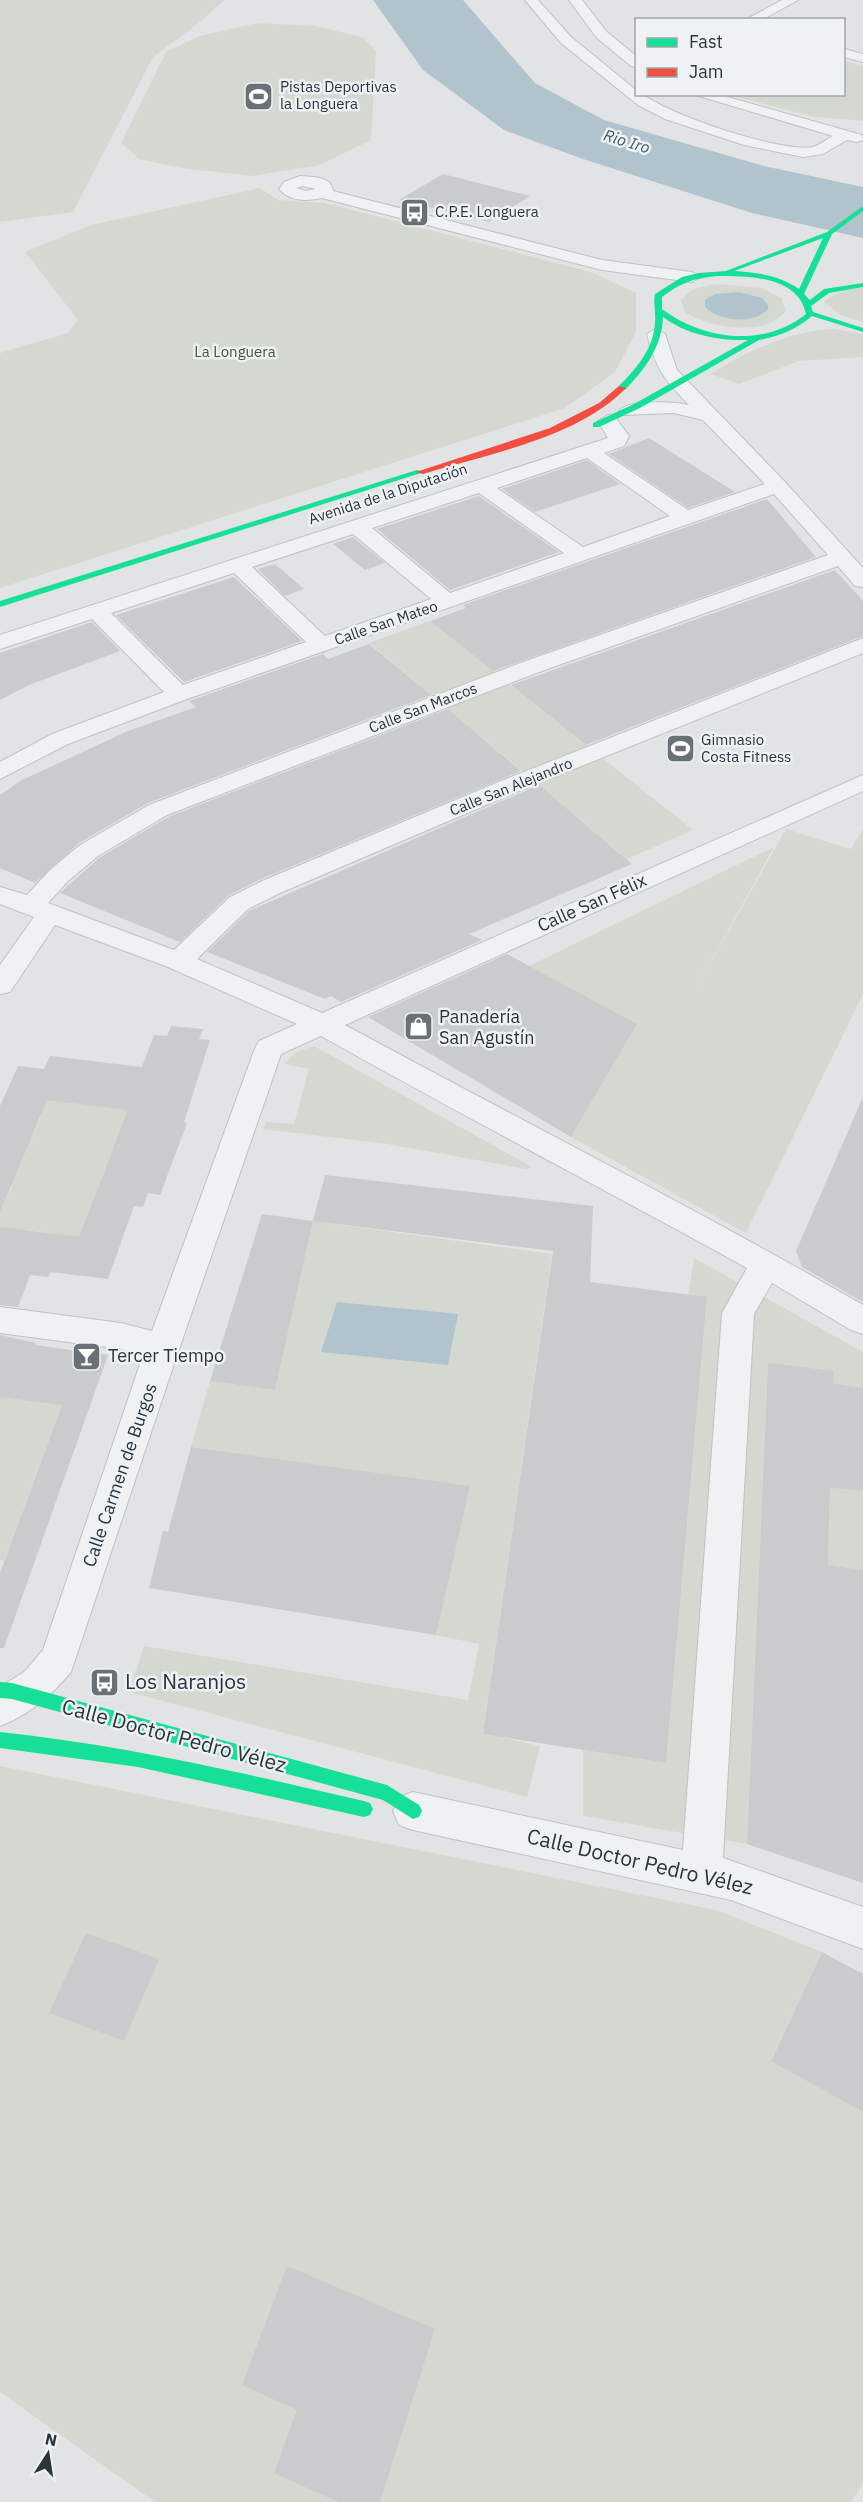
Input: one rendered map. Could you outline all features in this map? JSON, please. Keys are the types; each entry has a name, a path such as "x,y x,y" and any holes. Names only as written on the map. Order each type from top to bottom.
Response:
{"main road":[{"path":"829,233 817,257 806,304 805,320 788,330 761,337 728,337 697,332 672,322 658,303 670,285 692,277 721,273 829,233 863,208"},
{"path":"817,257 835,270 863,278"},
{"path":"721,273 767,279 806,304 863,330"},
{"path":"806,304 830,290 863,285"},
{"name":"Avenida de la Diputación","path":"0,604 551,430 599,406 620,392 645,359 659,324 658,303"},
{"name":"Avenida de la Diputación","path":"0,617 236,543 608,421 761,337"},
{"name":"Calle Doctor Pedro Vélez","path":"8,1697 387,1793 403,1812"},
{"name":"Calle Doctor Pedro Vélez","path":"0,1740 53,1743 104,1751 372,1811"}],"street":[{"path":"531,0 566,40 635,96"},
{"path":"575,0 602,35 635,62"},
{"path":"755,18 792,0"},
{"path":"845,54 863,58"},
{"path":"636,96 670,116 749,142 803,153 818,151 845,135"},
{"path":"706,96 863,141"},
{"path":"780,117 863,126"},
{"path":"322,193 602,265 692,277"},
{"path":"602,265 658,303"},
{"path":"656,333 664,364 679,382 863,580"},
{"path":"629,411 674,407 712,416"},
{"path":"0,642 589,452 619,439 608,421"},
{"path":"589,452 686,518"},
{"path":"481,486 581,555"},
{"name":"Calle San Mateo","path":"0,772 60,739 179,694 778,486"},
{"path":"356,526 448,602"},
{"name":"Calle San Marcos","path":"0,985 41,910 51,881 76,859 109,836 158,810 531,667 842,556"},
{"path":"236,564 321,645"},
{"path":"95,610 179,694"},
{"name":"Calle San Alejandro","path":"178,961 239,903 271,887 521,782 863,645"},
{"name":"Calle San Félix","path":"321,1023 863,783"},
{"path":"0,895 178,961 321,1023 511,1129 578,1161 766,1264 863,1321"},
{"name":"Calle Carmen de Burgos","path":"8,1697 37,1684 58,1660 159,1358 269,1048 264,1035 270,1018 267,1001"},
{"path":"269,1048 321,1023"},
{"path":"702,1874 738,1313 766,1264"},
{"path":"0,1320 121,1336 142,1341 159,1358"},
{"name":"Calle Doctor Pedro Vélez","path":"403,1812 731,1880 863,1928"}],"green space":[{"path":"0,0 224,0 204,19 153,57 73,212 0,222"},
{"name":"Pistas Deportivas la Longuera","path":"257,23 315,26 362,37 376,51 371,140 320,165 253,176 181,168 139,159 121,143 166,52 200,36"},
{"path":"845,61 863,66 863,121 814,117 734,96 845,96"},
{"name":"La Longuera","path":"260,188 278,200 325,203 591,272 636,293 636,332 615,372 565,408 0,588 0,353 68,333 78,320 25,252 91,225"},
{"path":"718,284 761,288 781,298 786,310 777,319 766,324 737,328 695,318 685,312 681,300 688,293 697,288"},
{"path":"863,288 863,322 841,315 824,302 835,294"},
{"path":"834,329 863,334 863,357 799,361 739,384 711,374 754,350 785,338"},
{"path":"430,621 693,830 627,859 369,643"},
{"path":"786,829 851,849 863,829 863,994 746,1233 571,1137 637,1024 529,966 774,847 694,992"},
{"path":"314,1046 532,1167 526,1169 387,1144 263,1129 266,1122 294,1124 309,1069 285,1064 296,1052"},
{"path":"40,1098 99,1106 145,1103 128,1159 110,1157 98,1186 111,1203 83,1276 51,1272 49,1233 27,1230 25,1235 0,1240 0,1210 12,1187 6,1186 26,1137 32,1137 42,1113"},
{"path":"313,1221 552,1254 483,1733 540,1746 527,1797 129,1692 144,1646 468,1700 479,1644 436,1635 467,1486 191,1447 210,1381 275,1390"},
{"path":"694,1258 863,1352 863,1388 833,1383 833,1371 768,1364 747,1844 583,1816 583,1750 666,1763 707,1298 688,1295"},
{"path":"0,1397 63,1402 4,1561 0,1560"},
{"path":"830,1488 863,1491 863,1570 828,1565"},
{"path":"0,1766 716,1910 822,1952 771,2060 863,2112 863,2483 852,2502 155,2502 0,2392"}],"water":[{"name":"Rio Iro","path":"373,0 463,0 535,83 604,120 764,166 863,187 863,238 752,213 583,159 504,130 423,70"},
{"path":"739,292 762,298 768,305 768,309 754,317 736,319 718,315 705,307 705,300 715,294"},
{"path":"337,1302 458,1314 448,1365 321,1352"}],"building":[{"path":"443,174 530,196 489,222 399,200"},
{"path":"649,438 735,492 688,508 609,454"},
{"path":"587,460 620,484 535,512 502,489"},
{"path":"479,496 559,552 450,590 377,529"},
{"path":"767,499 816,557 493,671 430,621 466,608 463,605"},
{"path":"353,537 385,563 365,570 333,544"},
{"path":"275,564 304,589 285,596 258,569"},
{"path":"835,570 863,601 863,636 586,745 511,685"},
{"path":"234,577 302,641 184,682 116,615"},
{"path":"92,622 120,651 29,685 0,700 0,653"},
{"path":"369,644 431,695 148,803 79,843 35,883 0,868 0,795 20,781 128,731 196,707 189,701 323,654 328,659"},
{"path":"448,709 521,771 261,879 229,895 180,942 60,893 99,858 168,817"},
{"path":"539,785 632,864 469,934 482,940 341,1002 331,996 325,999 207,952 249,911"},
{"path":"507,954 637,1024 571,1137 368,1017"},
{"path":"171,1026 203,1029 199,1039 210,1040 184,1122 187,1123 160,1195 148,1193 143,1207 134,1206 108,1279 51,1272 48,1277 30,1275 18,1307 0,1305 0,1227 79,1237 128,1110 47,1100 0,1212 0,1106 18,1066 44,1069 50,1056 142,1067 154,1035 167,1036"},
{"path":"863,1097 863,1302 802,1267 796,1251"},
{"path":"325,1175 593,1206 590,1282 707,1297 666,1763 483,1734 553,1251 313,1221"},
{"path":"262,1214 313,1221 275,1390 210,1381"},
{"path":"0,1335 36,1343 35,1345 108,1355 4,1648 0,1648 0,1573 62,1405 0,1397"},
{"path":"768,1363 834,1371 833,1383 863,1388 863,1491 830,1488 828,1565 863,1570 863,1883 747,1844"},
{"path":"191,1447 470,1486 436,1635 149,1588 163,1531 168,1532"},
{"path":"86,1933 159,1959 124,2041 49,2013"},
{"path":"822,1952 863,1974 863,2112 771,2061"},
{"path":"287,2266 435,2329 380,2502 338,2502 274,2473 297,2410 242,2385"}],"traffic: fast":[{"path":"729,271 829,233 863,208"},
{"path":"800,294 829,233"},
{"path":"622,388 642,366 656,339 659,320 658,311 658,308 658,296 685,279 717,274 738,274 778,281 794,288 806,299 810,314 795,326 777,334 756,338 734,338 691,329 673,321 658,310"},
{"path":"809,304 827,291 863,285"},
{"path":"809,313 863,330"},
{"path":"596,425 637,406 756,339"},
{"path":"0,604 420,472"},
{"path":"0,1690 12,1691 387,1793 413,1811"},
{"path":"0,1740 138,1759 364,1809"}],"traffic: jam":[{"path":"420,472 499,449 553,430 602,404 622,388"}],"place":[{"name":"Pistas Deportivas la Longuera","path":"259,96"},
{"name":"C.P.E. Longuera","path":"414,212"},
{"name":"Gimnasio Costa Fitness","path":"680,749"},
{"name":"Panadería San Agustín","path":"418,1027"},
{"name":"Tercer Tiempo","path":"87,1356"},
{"name":"Los Naranjos","path":"104,1682"}]}
